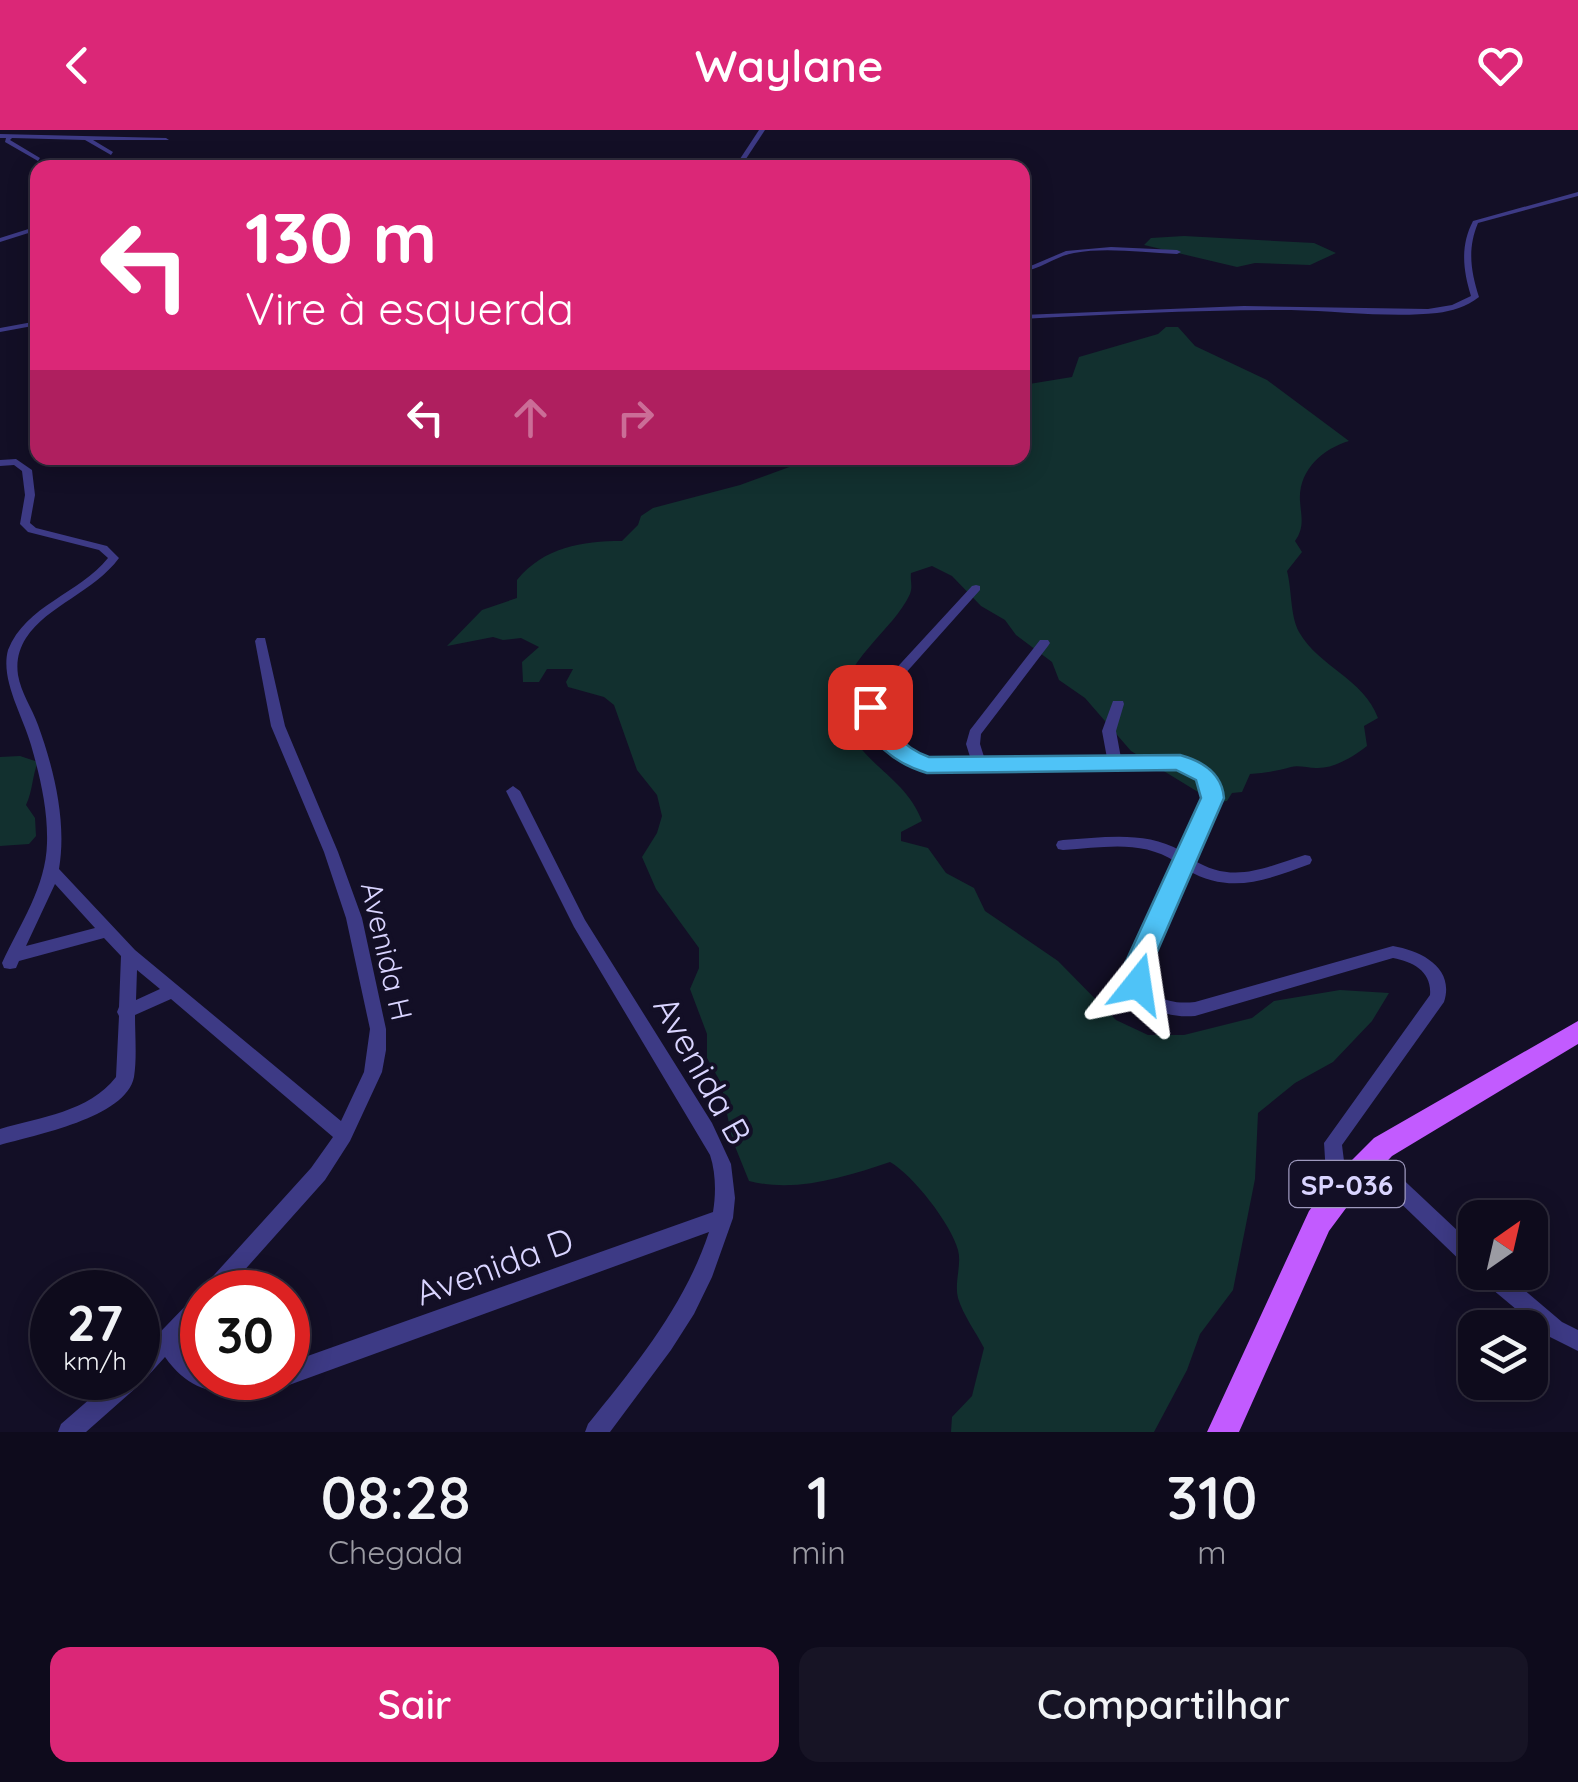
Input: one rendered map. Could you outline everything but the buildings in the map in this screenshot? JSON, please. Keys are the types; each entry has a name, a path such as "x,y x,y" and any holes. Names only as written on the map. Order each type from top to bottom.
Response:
{"main road":[{"name":"SP-036","path":"1223,1432 1296,1268 1320,1221 1348,1183 1384,1147 1578,1030"}],"street":[{"path":"3,136 40,130"},
{"path":"87,138 130,130"},
{"path":"757,141 762,130"},
{"path":"741,160 746,150 770,130"},
{"path":"3,136 166,140"},
{"path":"3,136 38,159"},
{"path":"87,138 89,144 111,153"},
{"path":"1030,317 1218,307 1390,311 1456,306 1475,297 1466,266 1469,235 1475,222 1578,194"},
{"path":"0,240 30,231"},
{"path":"1030,269 1052,256 1072,251 1177,252"},
{"path":"0,330 30,324"},
{"path":"0,463 16,462 28,470 26,524 32,530 103,548 114,558 43,613 18,639 11,655 12,678 32,727 51,799 52,871 11,959 106,930"},
{"path":"976,588 869,712 900,755 937,766 1180,762 1208,780 1212,798 1136,968 1138,984 1160,1006 1195,1010 1393,952 1416,958 1438,980 1438,997 1333,1142 1336,1173 1348,1183"},
{"name":"Avenida H","path":"232,1270 318,1174 344,1135 373,1072 378,1029 354,918 278,726 261,641"},
{"path":"980,766 975,733 1044,643"},
{"path":"1115,763 1109,732 1118,704"},
{"name":"Avenida B","path":"513,791 579,923 706,1129 722,1165 723,1218 690,1305 639,1379 596,1432"},
{"path":"1064,844 1148,843 1211,876 1237,880 1305,860"},
{"path":"52,871 129,954 344,1135"},
{"path":"0,1137 106,1103 118,1093 125,1079 129,954"},
{"path":"125,1012 173,991"},
{"path":"1370,1161 1458,1245"},
{"name":"Avenida D","path":"310,1366 723,1218"},
{"path":"1508,1290 1555,1329 1578,1340"},
{"path":"160,1350 180,1328"},
{"path":"167,1343 180,1359"},
{"path":"69,1432 105,1400"}],"green space":[{"path":"1184,236 1314,243 1336,253 1310,265 1255,263 1237,267 1144,245 1151,238"},
{"path":"1166,327 1178,327 1195,346 1267,380 1349,441 1321,456 1303,480 1301,526 1295,541 1302,552 1287,571 1299,632 1318,655 1362,693 1378,718 1364,726 1367,746 1329,767 1294,766 1250,774 1242,792 1216,803 1131,751 1085,698 1059,680 1052,662 1016,635 1005,620 981,606 952,576 932,566 911,573 911,591 900,610 850,675 843,693 843,712 850,733 867,756 907,795 922,821 901,832 901,841 928,848 946,873 974,888 985,911 1058,961 1116,1020 1148,1035 1184,1035 1252,1018 1274,1001 1340,990 1389,993 1372,1021 1333,1062 1295,1083 1258,1113 1255,1179 1233,1290 1200,1334 1187,1370 1154,1432 951,1432 952,1417 972,1396 984,1348 958,1298 959,1256 954,1239 920,1189 890,1162 802,1184 749,1181 732,1139 721,1083 707,1058 707,1034 690,989 699,968 699,948 656,889 642,857 662,816 657,795 637,770 614,705 604,697 568,687 566,682 573,669 547,669 539,682 523,682 522,662 539,647 521,638 493,637 447,646 482,610 517,598 517,580 539,560 578,545 622,541 638,525 641,516 653,508 740,485 795,465 1030,465 1030,384 1072,377 1079,357 1158,334"},
{"path":"20,756 38,762 26,805 35,818 36,836 29,844 0,846 0,757"}],"route":[{"path":"870,707 872,718 900,755 927,765 1180,762 1204,775 1212,786 1212,798 1136,968 1138,984"}]}
